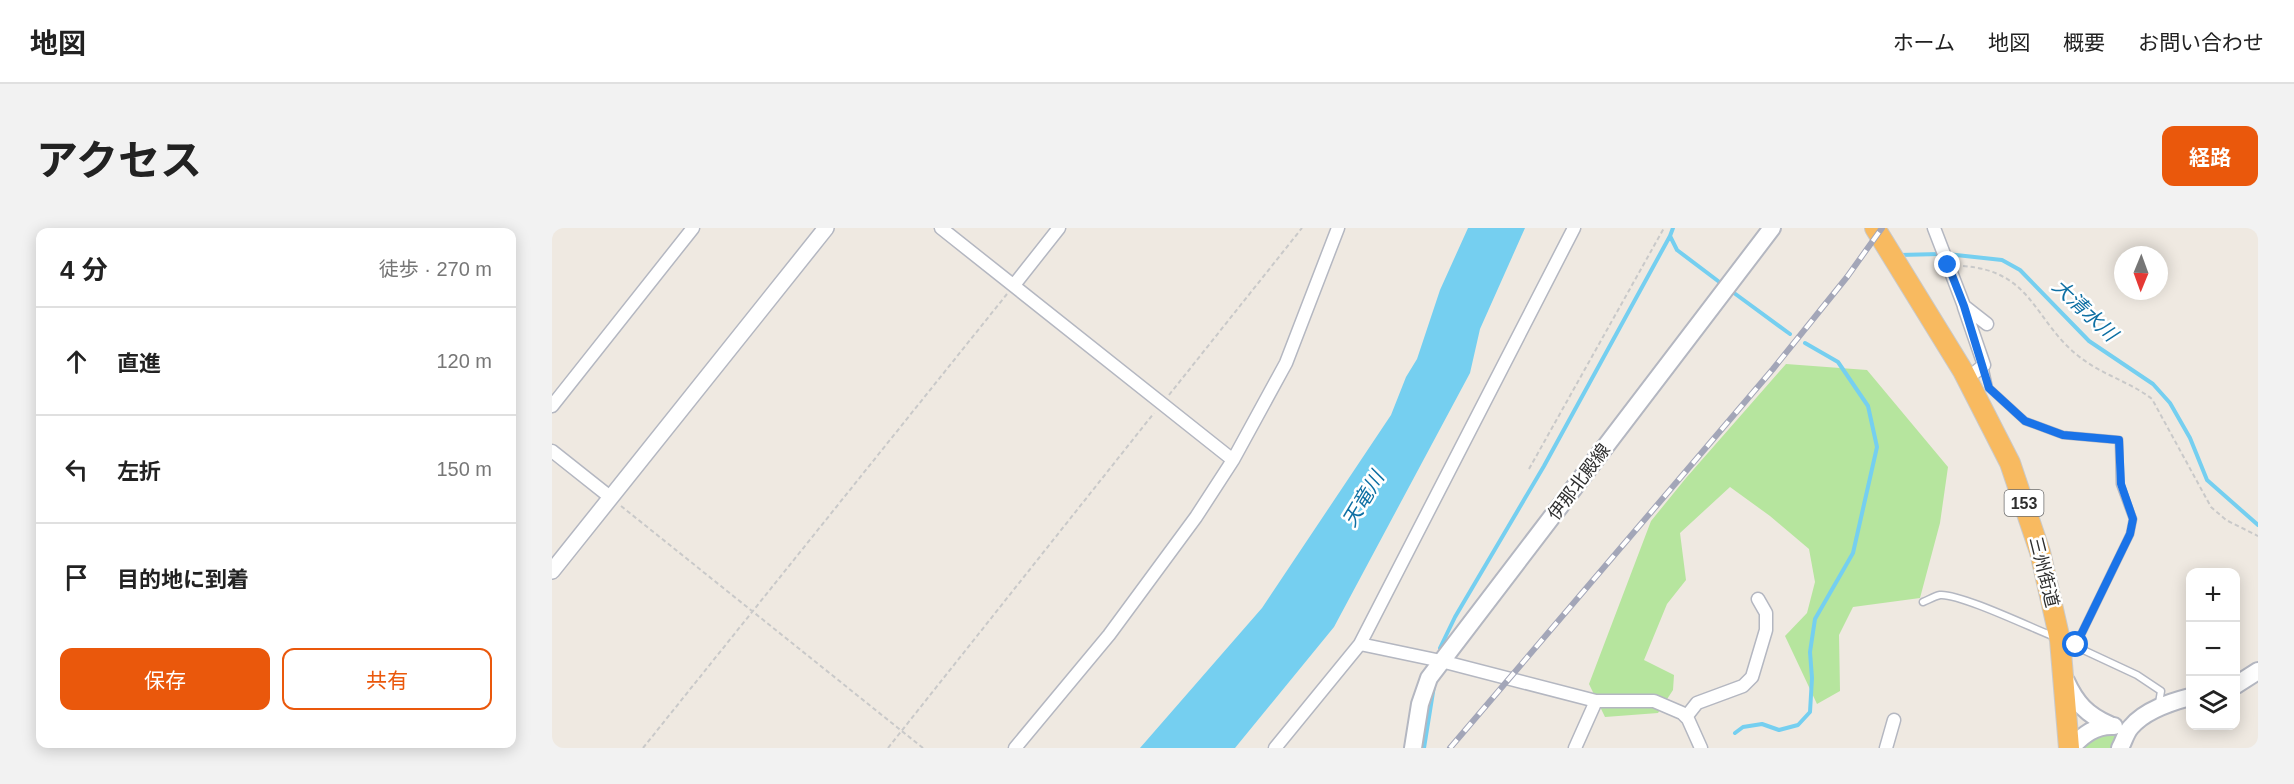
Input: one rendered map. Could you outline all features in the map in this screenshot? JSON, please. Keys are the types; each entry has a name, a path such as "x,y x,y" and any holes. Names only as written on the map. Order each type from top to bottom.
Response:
{"highway":[{"name":"三州街道","path":"1875,228 1967,379 2010,463 2068,642 2064,677 2070,748"}],"main road":[{"name":"伊那北殿線","path":"1413,748 1423,695 1429,678 1772,228"},
{"path":"2240,682 2258,671"},
{"path":"2064,677 2074,699 2085,712 2110,725 2130,727"},
{"path":"2120,748 2130,727 2157,709 2186,698"},
{"path":"2070,748 2088,732 2110,725"}],"street":[{"path":"552,406 693,228"},
{"path":"552,571 826,228"},
{"path":"942,228 1233,460"},
{"path":"1014,285 1059,228"},
{"path":"1015,748 1109,635 1196,517 1233,460 1286,363 1338,228"},
{"path":"1275,748 1360,644 1574,228"},
{"path":"1934,228 1984,365 1967,379"},
{"path":"1964,306 1987,324"},
{"path":"552,451 610,496"},
{"path":"1686,717 1697,703 1743,686 1752,677 1766,630 1766,613 1758,599"},
{"path":"1360,644 1441,661 1596,701 1654,701 1682,712 1701,748"},
{"path":"1575,748 1596,701"},
{"path":"1886,748 1894,720"}],"lane":[{"path":"1984,365 1989,388 2025,421 2063,435 2119,440 2121,484 2133,519 2130,534 2068,642"},
{"path":"1923,602 1939,595 1969,602 2068,642 2137,675 2161,691 2162,697 2157,709"}],"path":[{"path":"888,748 1302,228"},
{"path":"1530,469 1664,228"},
{"path":"1947,263 1978,267 2003,276 2028,296 2080,358 2139,388 2152,399 2211,507 2226,520 2258,536"},
{"path":"643,748 1014,285"},
{"path":"610,496 923,748"}],"green space":[{"path":"1786,364 1867,370 1948,467 1940,523 1920,598 1853,607 1839,635 1840,691 1817,704 1785,636 1807,613 1815,582 1809,549 1770,516 1730,487 1680,533 1686,580 1667,604 1644,660 1674,675 1673,690 1658,713 1605,717 1589,684 1651,521"},
{"path":"2116,733 2119,738 2114,748 2083,748 2093,736"}],"water":[{"name":"天竜川","path":"1468,228 1525,228 1480,329 1470,373 1334,627 1235,748 1140,748 1262,608 1391,415 1406,377 1417,359 1440,290"}],"waterway":[{"path":"1673,228 1670,236 1677,250 1722,284"},
{"path":"1440,648 1455,617 1544,466 1670,236"},
{"name":"大清水川","path":"1899,255 1940,254"},
{"name":"大清水川","path":"1947,254 2002,260 2020,270 2089,341 2153,384 2170,403 2190,438 2207,480 2258,525"},
{"path":"1730,290 1790,334"},
{"path":"1735,733 1743,727 1762,724 1779,730 1798,725 1810,712 1812,678 1810,652 1815,619 1853,553 1877,447 1868,406 1838,362 1805,343"},
{"path":"1424,748 1434,686"}],"railway":[{"path":"1450,748 1773,369 1847,277 1882,228"}],"route":[{"path":"1948,265 1984,365 1989,388 2025,421 2063,435 2119,440 2121,484 2133,519 2130,534 2076,645"}]}
